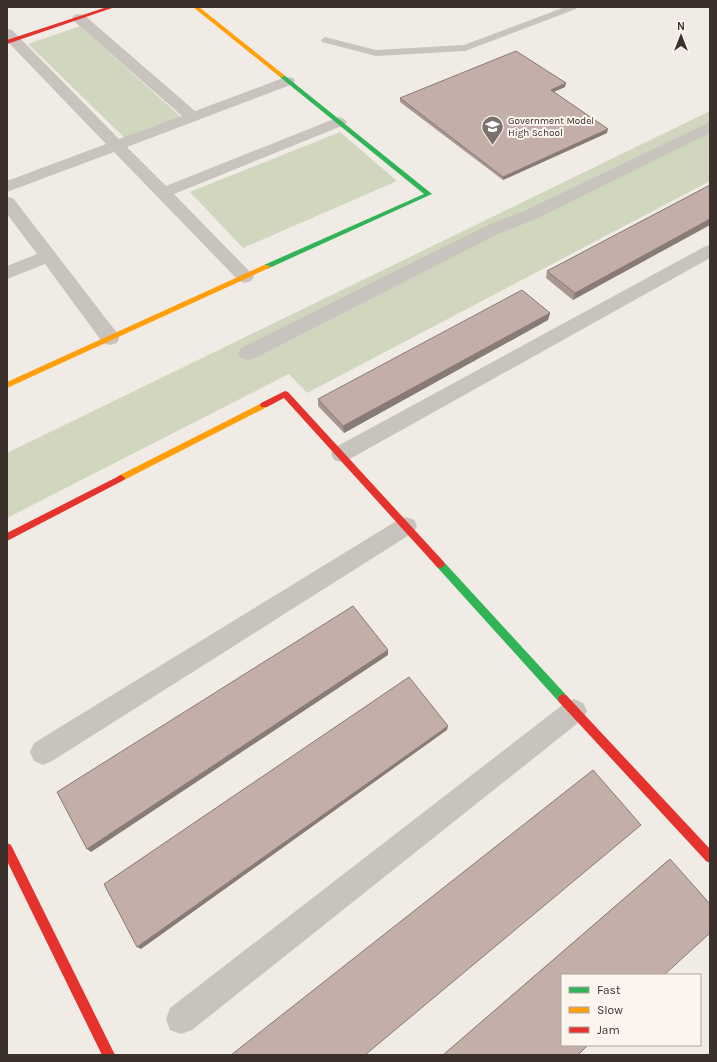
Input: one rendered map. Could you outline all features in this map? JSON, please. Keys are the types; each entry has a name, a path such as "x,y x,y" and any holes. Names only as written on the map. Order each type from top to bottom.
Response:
{"street":[{"path":"112,7 9,38 117,145 245,277"},
{"path":"7,385 429,194 196,7"},
{"path":"79,18 193,117"},
{"path":"7,187 288,81"},
{"path":"163,193 339,122"},
{"path":"248,353 492,230 530,215 710,127"},
{"path":"7,202 110,338"},
{"path":"341,454 710,251"},
{"path":"7,273 48,256"},
{"path":"7,537 285,394 574,711 710,857"},
{"path":"43,752 406,526"},
{"path":"181,1019 574,711"},
{"path":"7,849 109,1055"}],"lane":[{"path":"325,40 376,53 465,48 573,7"}],"green space":[{"path":"80,26 181,117 126,139 28,44"},
{"path":"710,111 710,181 307,393 289,374 7,518 7,453"},
{"path":"340,132 397,181 243,248 190,192"}],"building":[{"path":"516,51 566,83 551,90 608,129 503,177 400,98"},
{"path":"710,185 710,219 575,293 547,271"},
{"path":"522,290 550,313 343,426 318,399"},
{"path":"353,606 388,650 87,849 57,792"},
{"path":"409,677 448,726 137,947 104,884"},
{"path":"593,770 641,825 365,1055 231,1055"},
{"path":"670,859 710,904 710,933 665,974 561,974 561,1046 587,1046 578,1055 443,1055"}],"traffic: fast":[{"path":"267,267 429,194 282,76"},
{"path":"440,564 563,699"}],"traffic: slow":[{"path":"196,7 282,76"},
{"path":"7,385 267,267"},
{"path":"121,478 264,405"}],"traffic: jam":[{"path":"7,42 112,7"},
{"path":"264,405 285,394 440,564"},
{"path":"7,537 121,478"},
{"path":"563,699 710,857"},
{"path":"7,849 109,1055"}],"place":[{"name":"Government Model High School","path":"493,146"}]}
